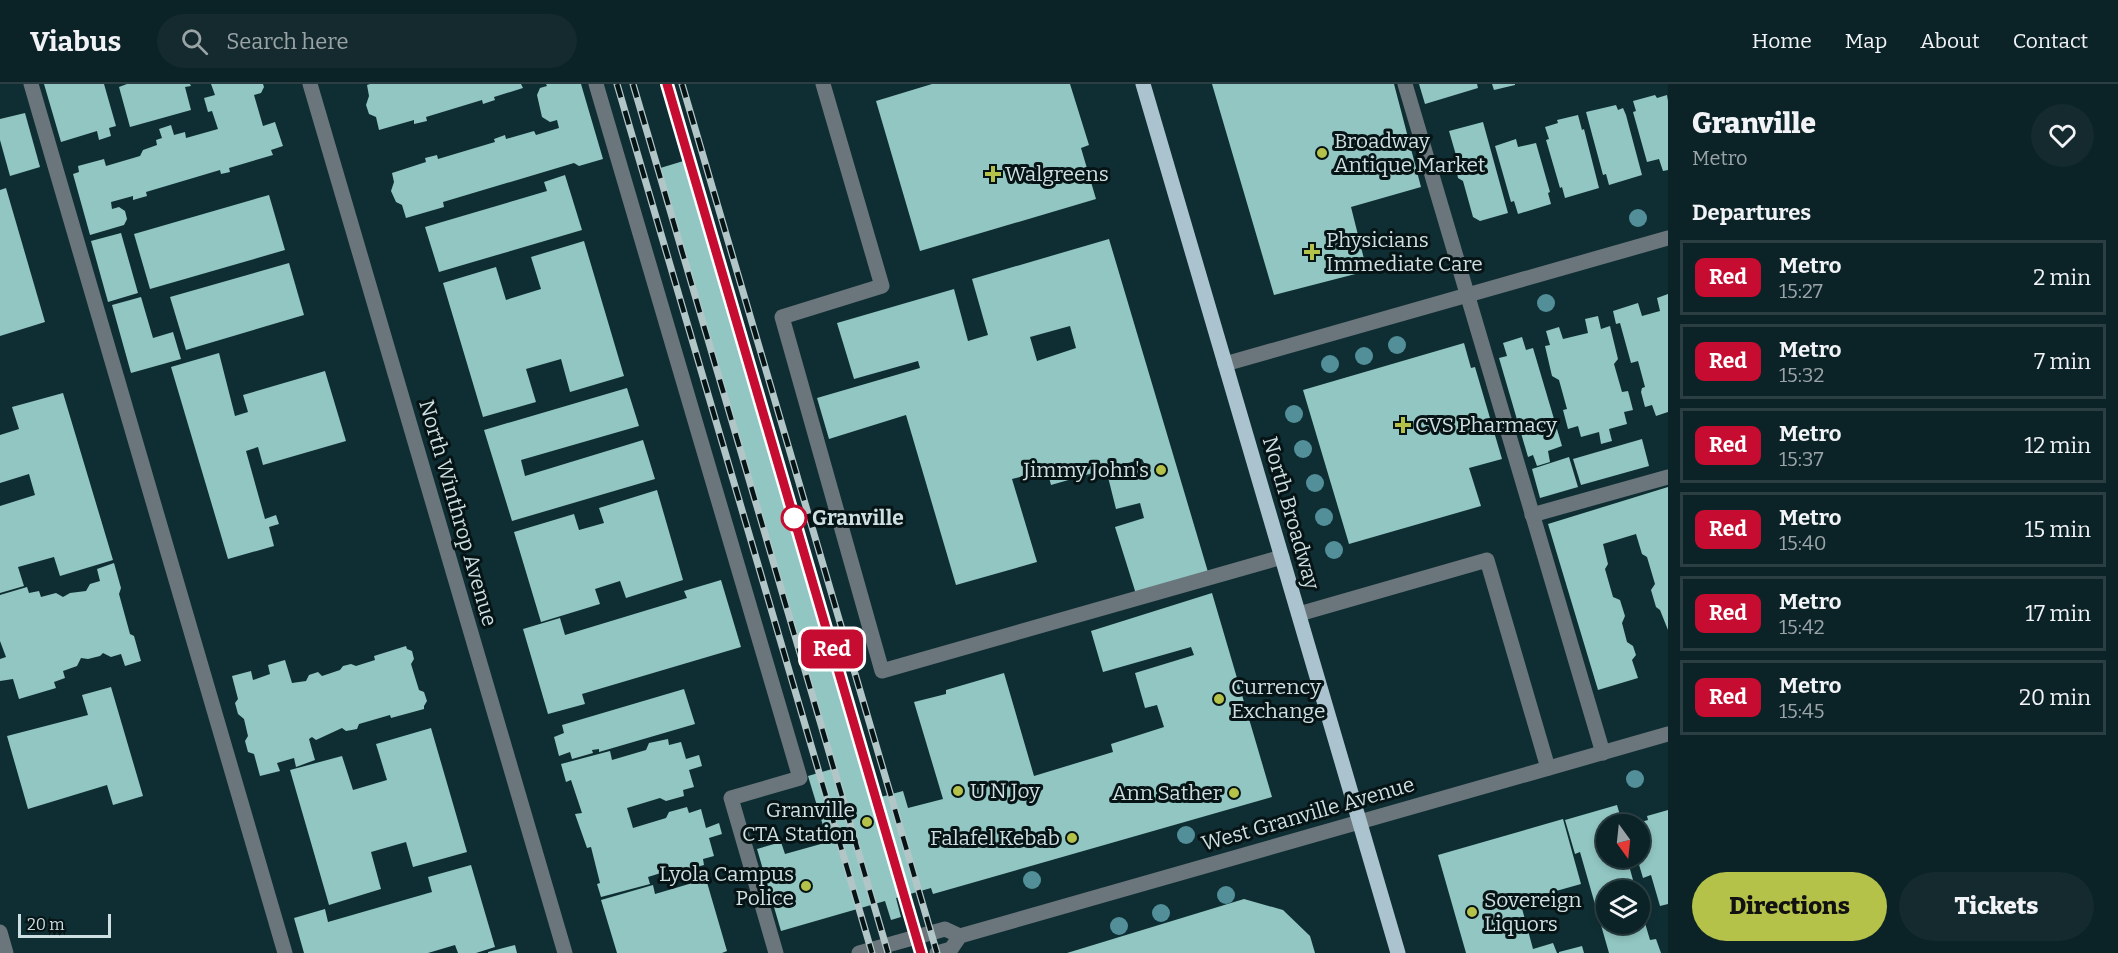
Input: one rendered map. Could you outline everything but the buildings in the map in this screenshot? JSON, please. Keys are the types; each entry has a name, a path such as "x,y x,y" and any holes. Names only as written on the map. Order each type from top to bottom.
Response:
{"main road":[{"name":"North Broadway","path":"1143,84 1398,953"}],"street":[{"path":"31,84 285,953"},
{"name":"North Winthrop Avenue","path":"310,84 565,953"},
{"path":"596,84 800,778 731,798 776,953"},
{"path":"824,84 882,286 782,317 882,671 1282,557"},
{"path":"1405,84 1603,753"},
{"path":"1225,364 1668,238"},
{"path":"1532,515 1668,477"},
{"path":"1299,614 1487,560 1548,768"},
{"name":"West Granville Avenue","path":"937,953 951,949 960,936 1668,734"},
{"name":"West Granville Avenue","path":"859,953 945,929 960,936"},
{"path":"0,932 6,953"}],"railway":[{"path":"617,84 872,953"},
{"path":"633,84 888,953"},
{"path":"666,84 921,953"},
{"path":"682,84 937,953"}],"metro line":[{"name":"Red","path":"667,84 921,953"}],"place":[{"name":"Broadway Antique Market","path":"1322,153"},
{"name":"Walgreens","path":"993,174"},
{"name":"Physicians Immediate Care","path":"1312,252"},
{"name":"CVS Pharmacy","path":"1403,425"},
{"name":"Jimmy John's","path":"1161,470"},
{"name":"Granville","path":"794,518"},
{"name":"Currency Exchange","path":"1219,699"},
{"name":"U N Joy","path":"958,791"},
{"name":"Ann Sather","path":"1234,793"},
{"name":"Granville CTA Station","path":"867,822"},
{"name":"Falafel Kebab","path":"1072,838"},
{"name":"Lyola Campus Police","path":"806,886"},
{"name":"Sovereign Liquors","path":"1472,912"}]}
